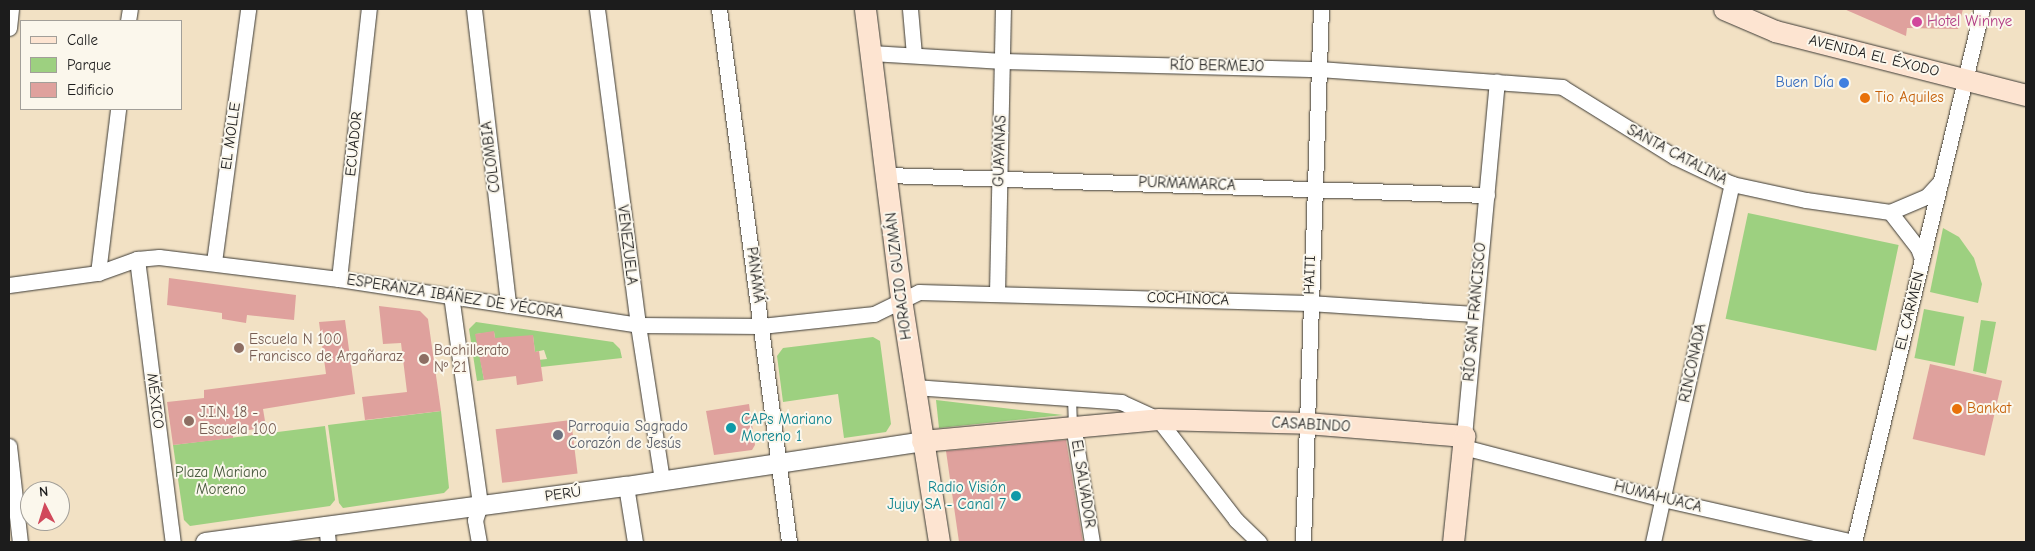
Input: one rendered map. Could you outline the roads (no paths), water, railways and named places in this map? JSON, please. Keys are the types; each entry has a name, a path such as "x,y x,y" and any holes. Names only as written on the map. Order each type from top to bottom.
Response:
{"main road":[{"name":"HORACIO GUZMÁN","path":"865,9 901,299 939,542"},
{"name":"AVENIDA EL ÉXODO","path":"1724,9 1775,30 2026,95"},
{"name":"CASABINDO","path":"922,441 1158,418 1306,423 1463,442"},
{"name":"RÍO SAN FRANCISCO","path":"1452,542 1463,442"}],"street":[{"path":"9,28 11,9"},
{"name":"EL MOLLE","path":"214,262 248,9"},
{"name":"ECUADOR","path":"339,279 369,9"},
{"name":"COLOMBIA","path":"474,9 508,305"},
{"name":"VENEZUELA","path":"597,9 638,325 662,480"},
{"name":"PANAMÁ","path":"719,9 789,542"},
{"path":"910,9 914,55"},
{"name":"GUAYANAS","path":"997,293 1003,9"},
{"name":"HAITI","path":"1302,542 1312,188 1321,9"},
{"name":"EL CARMEN","path":"1854,542 1942,181 1963,79 1982,9"},
{"name":"RÍO BERMEJO","path":"871,53 1003,61 1319,69 1562,87"},
{"name":"RÍO SAN FRANCISCO","path":"1463,442 1497,82"},
{"name":"SANTA CATALINA","path":"1562,87 1675,157 1732,184 1806,200 1890,212"},
{"path":"98,273 118,110"},
{"name":"PURMAMARCA","path":"887,176 1312,188 1487,196"},
{"path":"1922,259 1918,248 1890,212 1926,197 1942,181"},
{"name":"RINCONADA","path":"1653,542 1732,184"},
{"name":"ESPERANZA IBÁÑEZ DE YÉCORA","path":"9,285 98,273 137,259 159,258 214,262 339,279 638,325 762,326 874,314 901,299"},
{"name":"MÉXICO","path":"137,259 173,542"},
{"name":"COCHINOCA","path":"901,299 920,292 997,293 1309,303 1475,314"},
{"path":"451,295 480,505 475,520 479,542"},
{"name":"CASABINDO","path":"914,388 1121,402 1158,418"},
{"path":"1158,418 1236,520 1259,542"},
{"name":"EL SALVADOR","path":"1074,425 1092,542"},
{"name":"PERÚ","path":"205,542 327,533 480,505 626,486 922,441"},
{"name":"HUMAHUACA","path":"1463,442 1663,499 1854,542"},
{"path":"9,446 20,542"},
{"path":"626,486 635,542"}],"lane":[{"path":"1072,398 1074,425"}],"place":[{"name":"Hotel Winnye","path":"1917,22"},
{"name":"Buen Día","path":"1844,83"},
{"name":"Tio Aquiles","path":"1865,98"},
{"name":"Escuela N 100 Francisco de Argañaraz","path":"239,348"},
{"name":"Bachillerato Nº 21","path":"424,359"},
{"name":"Bankat","path":"1957,409"},
{"name":"J.I.N. 18 - Escuela 100","path":"189,421"},
{"name":"CAPs Mariano Moreno 1","path":"731,428"},
{"name":"Parroquia Sagrado Corazón de Jesús","path":"558,435"},
{"name":"Radio Visión Jujuy SA - Canal 7","path":"1016,496"}],"park label":[{"name":"Plaza Mariano Moreno","path":"221,480"}]}
